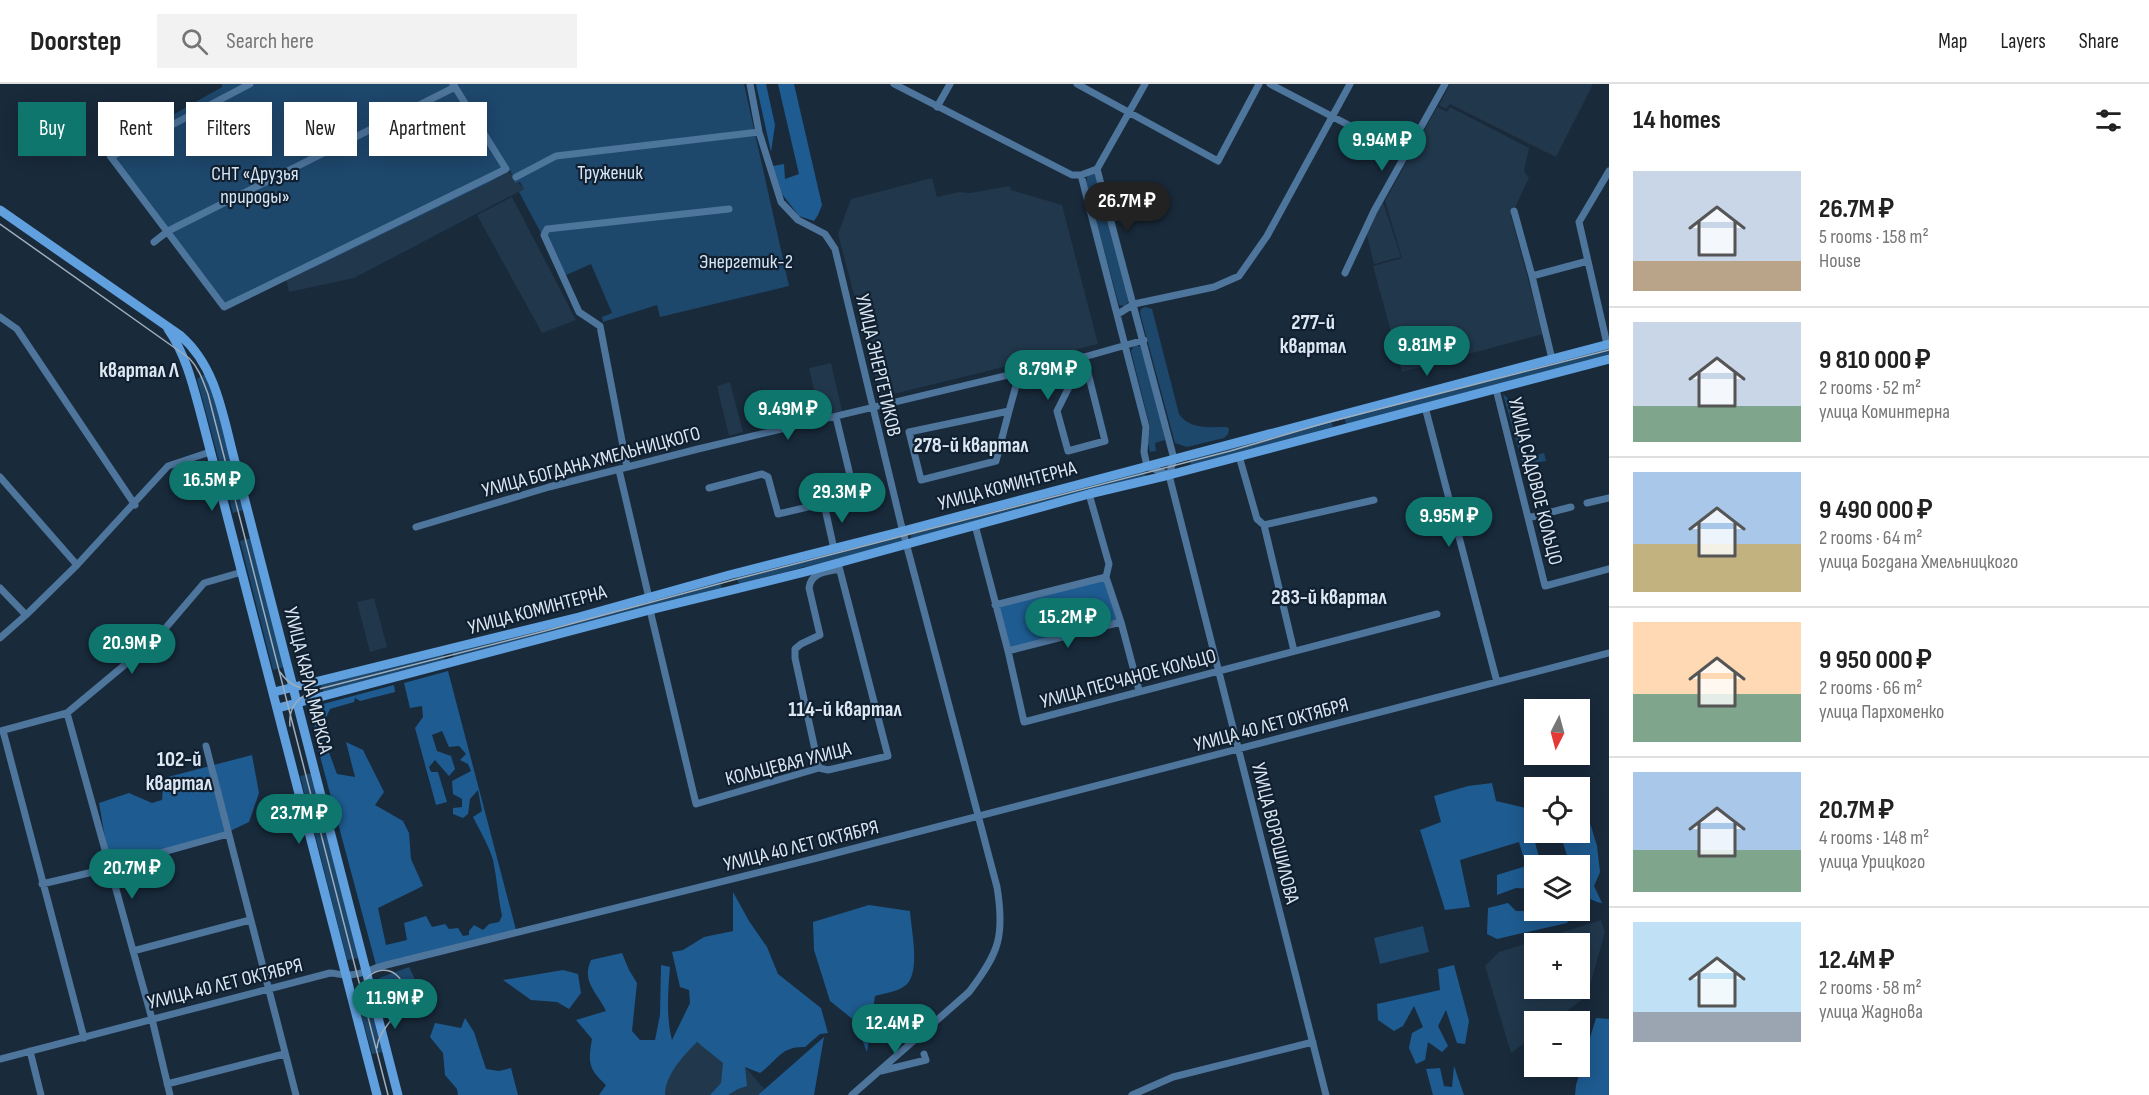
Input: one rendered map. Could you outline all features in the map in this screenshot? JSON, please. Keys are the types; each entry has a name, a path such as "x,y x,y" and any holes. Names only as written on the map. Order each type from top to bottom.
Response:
{"street":[{"path":"154,242 168,231 454,86 506,170 224,307 168,231 111,157 250,84"},
{"name":"УЛИЦА ЭНЕРГЕТИКОВ","path":"750,84 759,132 781,202 798,220 825,234 834,249 903,531 997,888 1002,915 998,946 982,975 969,992 852,1095"},
{"path":"894,84 1072,175 1081,175 1097,169 1145,84"},
{"path":"937,107 950,84"},
{"path":"1077,84 1218,161 1259,84"},
{"path":"1270,84 1406,155"},
{"path":"1118,314 1134,304 1214,287 1239,276 1267,236 1350,84"},
{"path":"1345,273 1374,211 1445,84"},
{"path":"516,177 556,156 759,132"},
{"path":"1081,175 1146,427 1144,452 1147,466 1169,475 1174,459 1097,169"},
{"path":"1608,344 1579,222 1609,171"},
{"path":"627,467 600,326 579,312 544,235 547,230 729,209"},
{"name":"УЛИЦА КАРЛА МАРКСА","path":"0,210 165,325 192,347 212,379 398,1095"},
{"path":"1514,211 1552,359"},
{"path":"1532,276 1588,261"},
{"path":"0,317 17,329 135,505"},
{"name":"УЛИЦА КАРЛА МАРКСА","path":"165,325 181,351 195,394 377,1095"},
{"name":"УЛИЦА БОГДАНА ХМЕЛЬНИЦКОГО","path":"416,527 549,487 1084,357 1144,340"},
{"name":"УЛИЦА КОМИНТЕРНА","path":"274,692 446,651 1608,344"},
{"path":"1084,357 1105,441 1068,451 1057,411 1084,357"},
{"name":"УЛИЦА КОМИНТЕРНА","path":"278,708 650,610 839,566 907,544 1089,494 1609,359"},
{"path":"195,394 194,381 197,374 205,373 212,379"},
{"path":"1009,411 909,432 921,480 996,461 1017,382 1016,373"},
{"name":"УЛИЦА САДОВОЕ КОЛЬЦО","path":"1496,389 1545,586 1609,569"},
{"path":"1425,407 1497,682"},
{"path":"1336,415 1339,429"},
{"path":"709,488 762,474 768,477 778,514 855,496 836,417"},
{"path":"0,638 77,565 135,505 168,466 210,452"},
{"path":"1239,456 1257,519 1264,525 1294,651"},
{"path":"619,470 649,598"},
{"name":"УЛИЦА ВОРОШИЛОВА","path":"1169,475 1326,1095"},
{"path":"0,477 77,565"},
{"path":"1089,494 1109,564 1106,577 1139,690"},
{"path":"1587,503 1609,498"},
{"path":"1264,525 1374,500"},
{"path":"824,504 834,549"},
{"path":"1528,518 1570,507"},
{"name":"УЛИЦА ПЕСЧАНОЕ КОЛЬЦО","path":"975,525 1024,722 1139,690 1219,672 1437,614"},
{"path":"819,768 795,650 801,644 820,635 809,588 810,582 814,575 839,566"},
{"name":"КОЛЬЦЕВАЯ УЛИЦА","path":"650,610 696,804 819,768 828,770 888,756 839,566"},
{"path":"84,1038 2,731 67,713 157,638 204,583 242,572"},
{"path":"996,605 1106,577"},
{"path":"0,588 26,615"},
{"path":"1008,651 1121,622"},
{"name":"УЛИЦА 40 ЛЕТ ОКТЯБРЯ","path":"0,1059 330,974 347,976 367,971 1238,750 1609,653"},
{"path":"67,713 152,1019 170,1095"},
{"path":"206,746 296,1095"},
{"path":"142,858 228,834"},
{"path":"42,884 110,868"},
{"path":"133,951 250,920"},
{"path":"1132,1095 1173,1077 1313,1042"},
{"path":"30,1052 41,1095"},
{"path":"167,1084 285,1054"},
{"path":"880,1072 926,1059 924,1054"}],"shaded area":[{"path":"756,84 766,84 775,125 771,152"},
{"path":"778,84 794,84 822,205 814,221 799,216 782,194 773,166 784,164 785,179 799,174"},
{"path":"1450,84 1593,84 1556,157 1450,104 1446,109 1439,105"},
{"path":"1437,107 1447,112 1450,107 1529,148 1524,171 1529,178 1511,216 1543,334 1402,372 1373,266 1402,258 1385,201"},
{"path":"509,172 524,189 354,278 289,292 286,279"},
{"path":"932,178 937,197 1010,186 1011,190 1062,205 1098,344 881,397 838,234 851,199"},
{"path":"512,197 576,320 542,333 477,215"},
{"path":"1383,202 1401,257 1374,264 1366,232"},
{"path":"831,363 842,411 820,416 809,368"},
{"path":"730,382 743,432 729,436 717,386"},
{"path":"1106,577 1120,622 1008,651 996,605"},
{"path":"374,598 387,647 370,652 357,602"},
{"path":"448,671 516,930 376,965 313,730 323,704 394,685 395,692 360,701 355,698 354,702 330,709 320,730 321,739 324,739 337,774 355,777 346,742 363,750 384,792 375,805 403,821 409,833 411,859 423,886 378,908 386,945 407,940 404,923 426,916 432,927 445,924 449,929 458,928 463,936 469,935 474,925 483,930 489,924 499,922 502,916 493,860 473,817 482,811 478,790 470,799 468,814 463,818 453,814 453,808 462,807 462,799 453,794 452,781 471,771 468,764 460,760 466,754 459,746 449,747 442,731 432,735 437,751 451,756 455,769 449,776 435,760 429,767 431,772 438,772 447,802 436,805 415,728 423,717 422,706 410,708 404,683"},
{"path":"252,755 259,793 249,822 230,831 110,867 99,803 129,793 152,803 162,800 164,778"},
{"path":"1492,783 1496,801 1524,808 1524,843 1535,843 1538,855 1524,855 1524,859 1519,842 1460,860 1470,907 1445,910 1420,830 1441,822 1434,796 1468,786"},
{"path":"1590,825 1597,846 1600,872 1594,886 1602,903 1590,899 1590,855 1567,855 1563,843 1590,843"},
{"path":"1524,867 1524,888 1516,888 1497,895 1497,875"},
{"path":"733,892 767,947 778,974 821,1008 828,1033 820,1034 805,1047 785,1051 760,1073 745,1067 747,1086 728,1095 710,1095 721,1083 723,1063 697,1042 671,1073 665,1095 599,1095 606,1085 591,1065 592,1039 576,1020 606,1011 589,981 588,968 591,960 622,953 637,983 632,1031 640,1040 655,1040 660,1015 661,965 670,967 668,1013 672,1040 690,1003 689,990 680,987 672,952 683,950 704,937 733,931"},
{"path":"1508,903 1516,911 1524,911 1524,921 1568,921 1497,939 1487,934 1488,908"},
{"path":"869,905 910,911 914,961 911,979 906,985 895,991 875,996 867,1052 855,1021 830,1001 814,950 813,922"},
{"path":"1601,920 1605,932 1590,985 1590,933 1560,933"},
{"path":"1524,944 1524,999 1583,999 1567,1011 1524,1011 1524,1043 1511,1053 1485,966 1499,952"},
{"path":"1454,965 1469,1021 1465,1044 1457,1043 1446,1010 1438,1026 1448,1046 1442,1052 1428,1042 1425,1060 1416,1064 1409,1048 1412,1033 1423,1027 1414,1006 1403,1026 1394,1031 1378,1020 1377,1004 1440,990 1438,969"},
{"path":"563,970 578,974 581,993 569,1009 557,1002 531,1000 503,980"},
{"path":"465,1018 474,1032 486,1069 499,1071 511,1068 518,1095 458,1095 457,1089 445,1075 443,1053 430,1037 435,1023 461,1028"},
{"path":"1596,1018 1609,1019 1609,1095 1575,1095 1578,1077 1590,1077 1590,1038"},
{"path":"824,1037 814,1095 758,1095"},
{"path":"683,1041 728,1047 766,1091 761,1095 661,1095 665,1056"},
{"path":"1454,1066 1464,1095 1433,1095 1426,1069 1440,1068 1444,1086 1452,1087"}],"green space":[{"path":"222,84 744,84 789,286 660,317 657,305 603,322 602,317 612,313 591,264 564,276 519,192 524,189 520,182 515,183 510,170 322,264 224,307 106,156 174,156 174,114 186,107 186,156 272,156 272,102 196,102 222,87"},
{"path":"1088,173 1095,174 1129,301 1125,306 1119,305 1086,183"},
{"path":"1145,307 1152,309 1179,414 1195,425 1227,427 1228,434 1224,438 1187,447 1175,443 1140,313"},
{"path":"1135,344 1143,348 1165,440 1155,443 1156,451 1150,452 1148,442 1150,427 1131,351"},
{"path":"1609,346 1609,355 1346,424 1344,416"},
{"path":"203,375 207,376 210,381 244,510 233,513 197,379"},
{"path":"1503,394 1510,400 1525,458 1544,453 1546,461 1523,465"},
{"path":"1331,420 1333,427 1191,465 1189,458"},
{"path":"1144,470 1146,477 911,539 910,531"},
{"path":"899,534 902,542 739,584 736,576"},
{"path":"251,538 284,667 273,670 240,541"},
{"path":"720,581 722,589 454,659 452,651"},
{"path":"443,653 445,661 324,694 321,685"},
{"path":"312,773 358,958 347,960 300,776"},
{"path":"1423,926 1429,952 1380,964 1374,938"},
{"path":"409,967 418,993 390,1025 379,978"},
{"path":"366,988 382,1052 372,1054 355,991"}],"tram line":[{"path":"0,224 189,358 200,375 208,394 388,1095"},
{"path":"290,726 293,707 306,694 319,689 1609,350"},
{"path":"280,672 295,686 316,689"},
{"path":"360,993 368,977 382,970 396,974 404,989 402,1004 383,1032 377,1048"}],"district":[{"name":"277-й квартал","path":"1313,334"},
{"name":"квартал Л","path":"139,370"},
{"name":"278-й квартал","path":"971,445"},
{"name":"283-й квартал","path":"1329,597"},
{"name":"114-й квартал","path":"845,709"},
{"name":"102-й квартал","path":"179,771"}],"park label":[{"name":"Труженик","path":"610,172"},
{"name":"СНТ «Друзья природы»","path":"255,184"},
{"name":"Энергетик-2","path":"746,261"}]}
